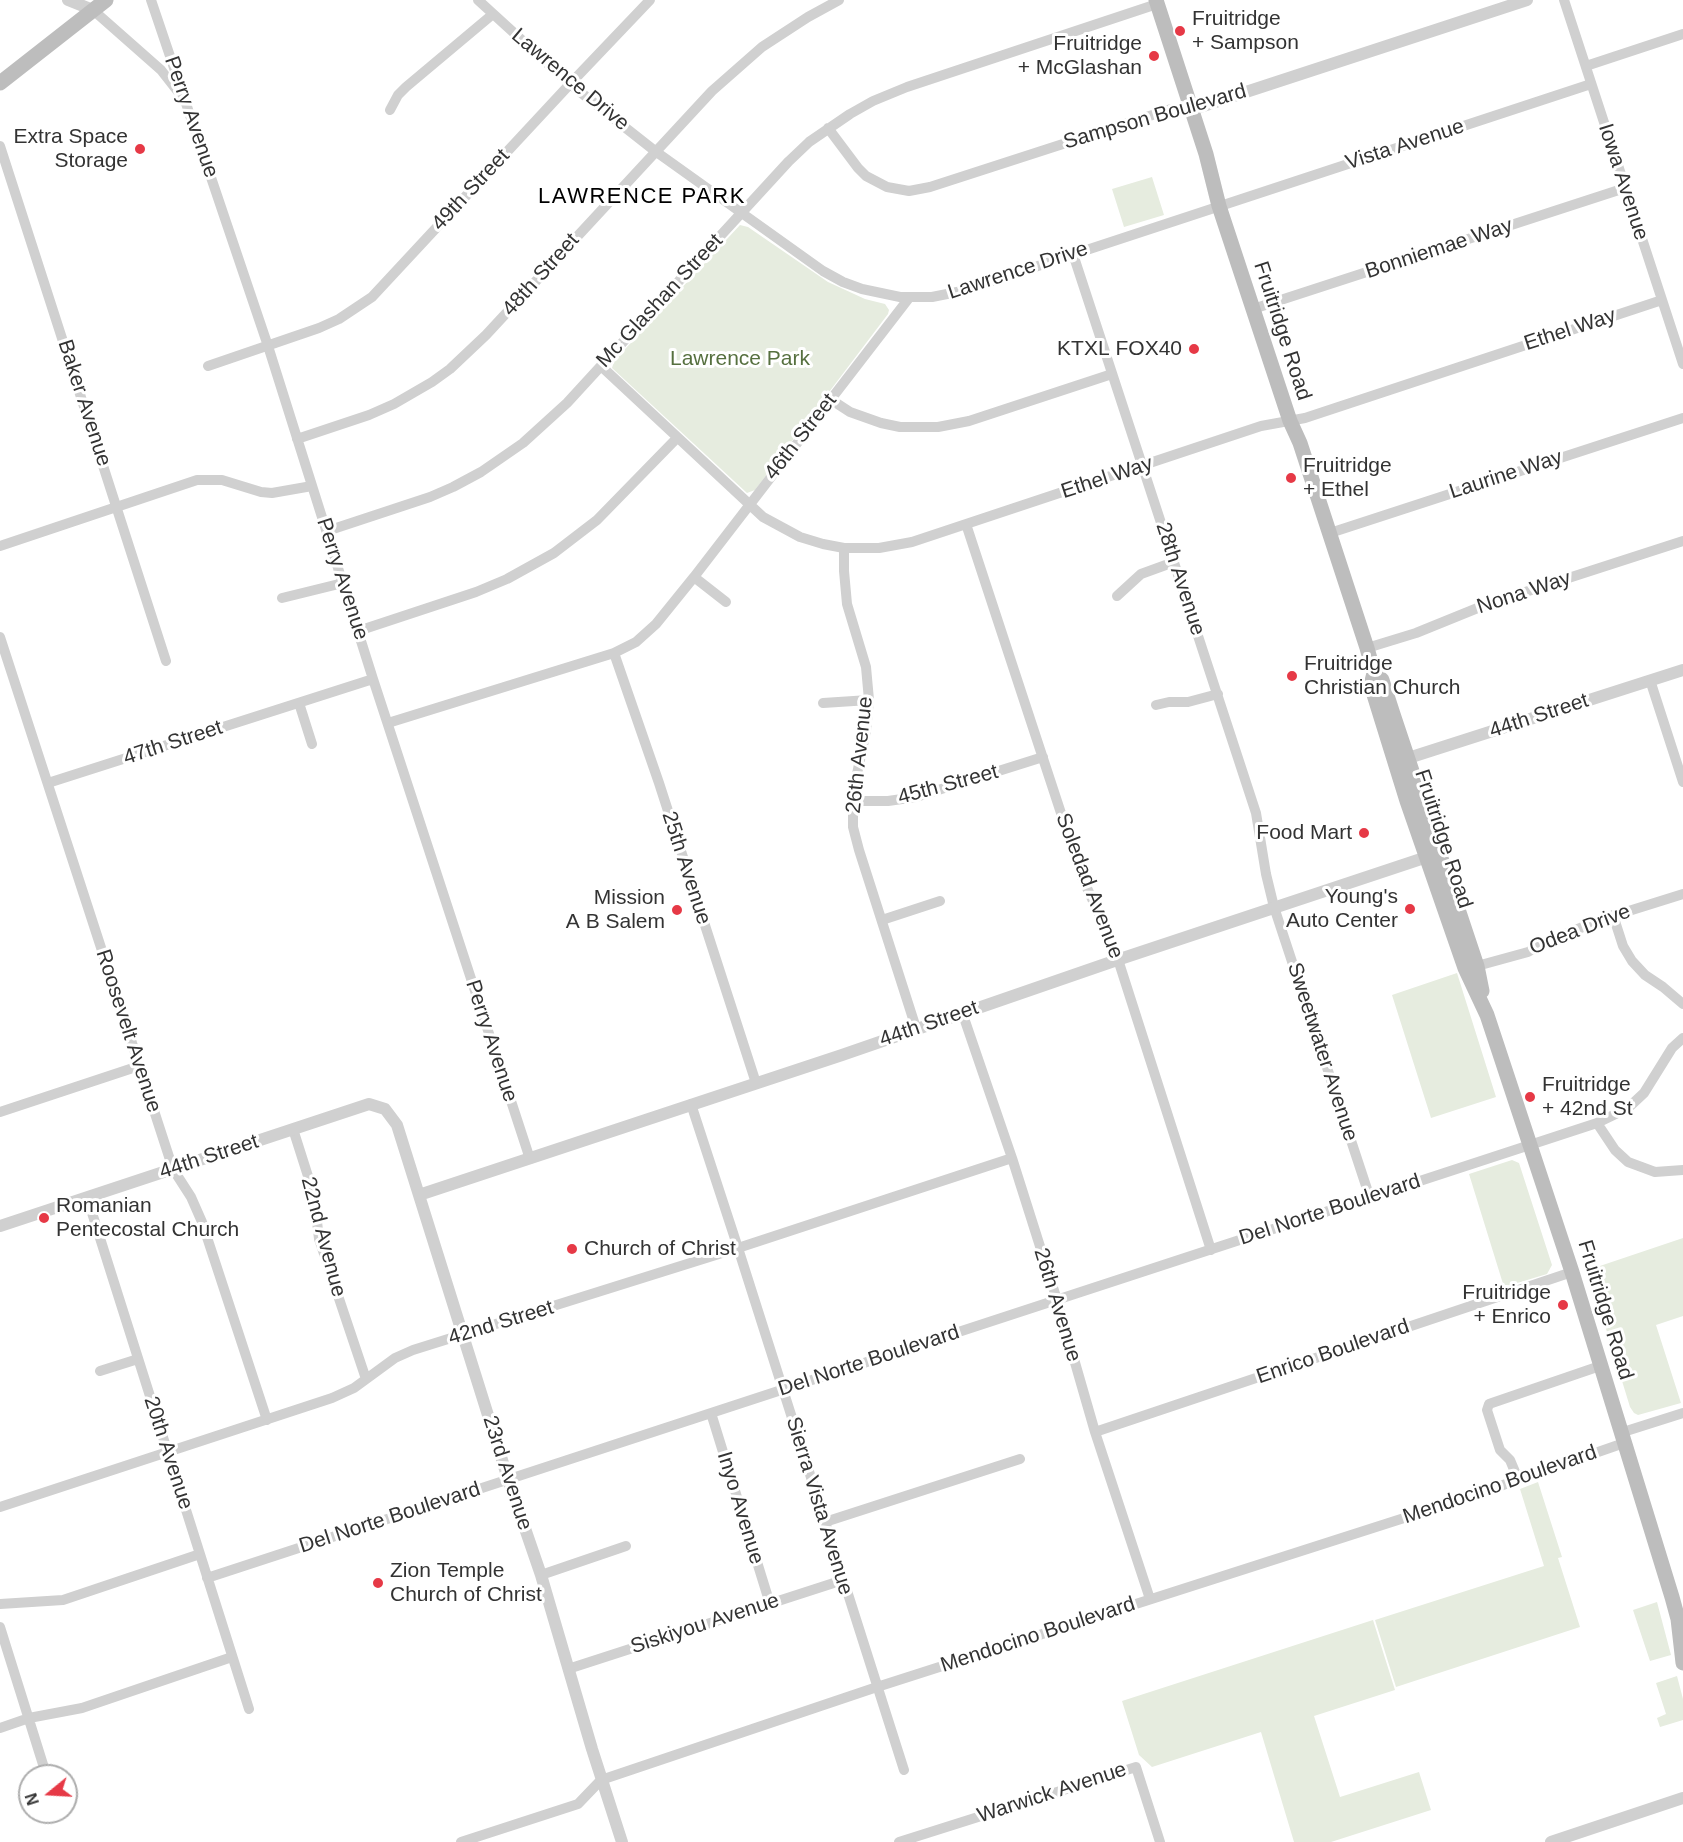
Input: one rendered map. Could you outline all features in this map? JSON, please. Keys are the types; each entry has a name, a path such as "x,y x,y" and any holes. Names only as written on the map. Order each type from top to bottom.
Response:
{"main road":[{"path":"0,83 88,5 106,0"},
{"name":"Fruitridge Road","path":"1156,2 1206,154 1253,309 1290,421 1300,443 1367,648 1374,673 1371,685 1402,760 1433,855 1465,968 1487,1015"},
{"name":"Fruitridge Road","path":"1433,855 1477,966 1487,1015 1572,1272 1680,1624 1683,1663"}],"street":[{"path":"68,0 88,5 161,70 176,88 188,109"},
{"name":"Perry Avenue","path":"151,0 268,346 358,631 530,1158"},
{"name":"Lawrence Drive","path":"478,0 570,84 655,151 823,271 843,282 881,294 909,298 951,294 1220,206"},
{"name":"49th Street","path":"208,366 339,319 372,297 650,0"},
{"name":"48th Street","path":"297,439 369,415 394,404 450,369 486,335 712,91 762,47 808,16 839,0"},
{"name":"Sampson Boulevard","path":"1502,7 1514,0"},
{"name":"Sampson Boulevard","path":"828,128 858,168 867,176 887,187 909,191 930,187 1171,109 1191,110 1527,0"},
{"name":"Iowa Avenue","path":"1564,0 1683,364"},
{"name":"Mc Glashan Street","path":"327,531 430,497 481,472 524,443 548,423 789,161 828,128 888,95 1156,2"},
{"path":"390,110 398,95 406,87 493,14"},
{"path":"1586,66 1683,34"},
{"name":"Vista Avenue","path":"1220,206 1591,84"},
{"name":"Baker Avenue","path":"0,146 118,506 166,661"},
{"name":"Bonniemae Way","path":"1253,309 1625,188"},
{"name":"28th Avenue","path":"1073,254 1256,813 1274,907"},
{"name":"46th Street","path":"388,723 614,653 636,642 656,624 694,577 909,298"},
{"name":"Ethel Way","path":"601,366 749,506 781,528 800,537 844,548 861,549 894,546 966,524 1261,426 1305,418 1662,300"},
{"path":"830,399 850,411 881,423 900,427 938,428 969,421 1112,374"},
{"name":"Laurine Way","path":"1330,533 1683,418"},
{"path":"358,631 476,592 515,575 554,553 597,520 677,438"},
{"path":"0,546 197,480 222,480 261,492 272,493 312,486"},
{"name":"Soledad Avenue","path":"966,524 1087,892 1110,937 1210,1250"},
{"name":"Nona Way","path":"1367,648 1416,633 1485,605 1683,541"},
{"name":"26th Avenue","path":"844,548 848,604 866,668 869,700 852,801 855,838 916,1028"},
{"path":"1118,596 1141,574 1174,562"},
{"path":"694,577 726,602"},
{"path":"282,598 343,583"},
{"name":"Roosevelt Avenue","path":"0,637 173,1169 191,1197 202,1222 267,1420"},
{"name":"25th Avenue","path":"614,653 659,783 756,1083"},
{"name":"44th Street","path":"1402,760 1683,670"},
{"name":"47th Street","path":"48,783 374,679"},
{"path":"1650,680 1683,782"},
{"path":"1156,705 1188,702 1218,694"},
{"path":"823,703 869,700"},
{"path":"299,703 312,744"},
{"name":"45th Street","path":"852,801 888,801 916,797 1043,757"},
{"name":"44th Street","path":"419,1195 1433,855"},
{"name":"Odea Drive","path":"1477,966 1528,952 1613,915 1683,894"},
{"path":"882,920 940,901"},
{"name":"Sweetwater Avenue","path":"1274,907 1370,1197"},
{"path":"1613,915 1623,945 1632,962 1683,1004"},
{"name":"26th Avenue","path":"963,1012 1012,1158 1057,1300 1095,1432 1150,1599"},
{"path":"1530,1145 1597,1123 1628,1108 1644,1093 1672,1048 1683,1038"},
{"path":"0,1112 139,1066"},
{"name":"44th Street","path":"0,1226 369,1104 385,1108"},
{"name":"Sierra Vista Avenue","path":"691,1104 904,1770"},
{"name":"23rd Avenue","path":"385,1108 398,1125 508,1479 541,1575 601,1780 622,1842"},
{"path":"1597,1123 1615,1150 1628,1162 1655,1172 1683,1170"},
{"name":"22nd Avenue","path":"292,1129 314,1195 319,1239 366,1379"},
{"name":"Del Norte Boulevard","path":"207,1578 1530,1145"},
{"name":"42nd Street","path":"0,1507 332,1398 354,1388 404,1354 1012,1158"},
{"name":"20th Avenue","path":"87,1197 249,1709"},
{"name":"Enrico Boulevard","path":"1095,1432 1572,1272"},
{"path":"100,1371 138,1359"},
{"path":"1518,1479 1510,1460 1500,1449 1487,1410 1489,1404 1600,1366"},
{"name":"Inyo Avenue","path":"711,1413 770,1604"},
{"name":"Mendocino Boulevard","path":"461,1842 489,1838 578,1804 601,1780 877,1687 1518,1479 1683,1413"},
{"path":"825,1522 1020,1459"},
{"path":"541,1575 626,1546"},
{"path":"0,1604 63,1600 200,1554"},
{"name":"Siskiyou Avenue","path":"568,1669 843,1580"},
{"path":"0,1627 43,1764"},
{"path":"0,1728 29,1719 82,1708 232,1657"},
{"name":"Warwick Avenue","path":"899,1842 1136,1767 1160,1842"},
{"path":"1551,1842 1683,1798"}],"green space":[{"path":"1152,177 1164,215 1124,227 1112,189"},
{"name":"Lawrence Park","path":"740,225 748,227 828,282 865,299 885,304 889,310 755,490 747,493 612,368 614,361"},
{"path":"1457,973 1496,1097 1431,1118 1392,995"},
{"path":"1512,1160 1519,1163 1552,1265 1547,1274 1504,1287 1469,1174"},
{"path":"1683,1238 1683,1316 1656,1325 1681,1403 1638,1415 1630,1407 1588,1270"},
{"path":"1538,1482 1562,1557 1558,1558 1580,1627 1396,1687 1375,1620 1544,1566 1520,1489"},
{"path":"1657,1602 1671,1655 1650,1661 1633,1610"},
{"path":"1373,1620 1395,1690 1314,1716 1340,1797 1419,1772 1431,1810 1331,1842 1294,1842 1261,1732 1152,1767 1139,1755 1122,1701"},
{"path":"1677,1676 1683,1699 1683,1720 1660,1727 1657,1718 1666,1714 1656,1683"}],"place":[{"name":"Fruitridge + Sampson","path":"1180,31"},
{"name":"Fruitridge + McGlashan","path":"1154,56"},
{"name":"Extra Space Storage","path":"140,149"},
{"name":"KTXL FOX40","path":"1194,349"},
{"name":"Fruitridge + Ethel","path":"1291,478"},
{"name":"Fruitridge Christian Church","path":"1292,676"},
{"name":"Food Mart","path":"1364,833"},
{"name":"Young's Auto Center","path":"1410,909"},
{"name":"Mission A B Salem","path":"677,910"},
{"name":"Fruitridge + 42nd St","path":"1530,1097"},
{"name":"Romanian Pentecostal Church","path":"44,1218"},
{"name":"Church of Christ","path":"572,1249"},
{"name":"Fruitridge + Enrico","path":"1563,1305"},
{"name":"Zion Temple Church of Christ","path":"378,1583"}],"district":[{"name":"LAWRENCE PARK","path":"642,197"}]}
